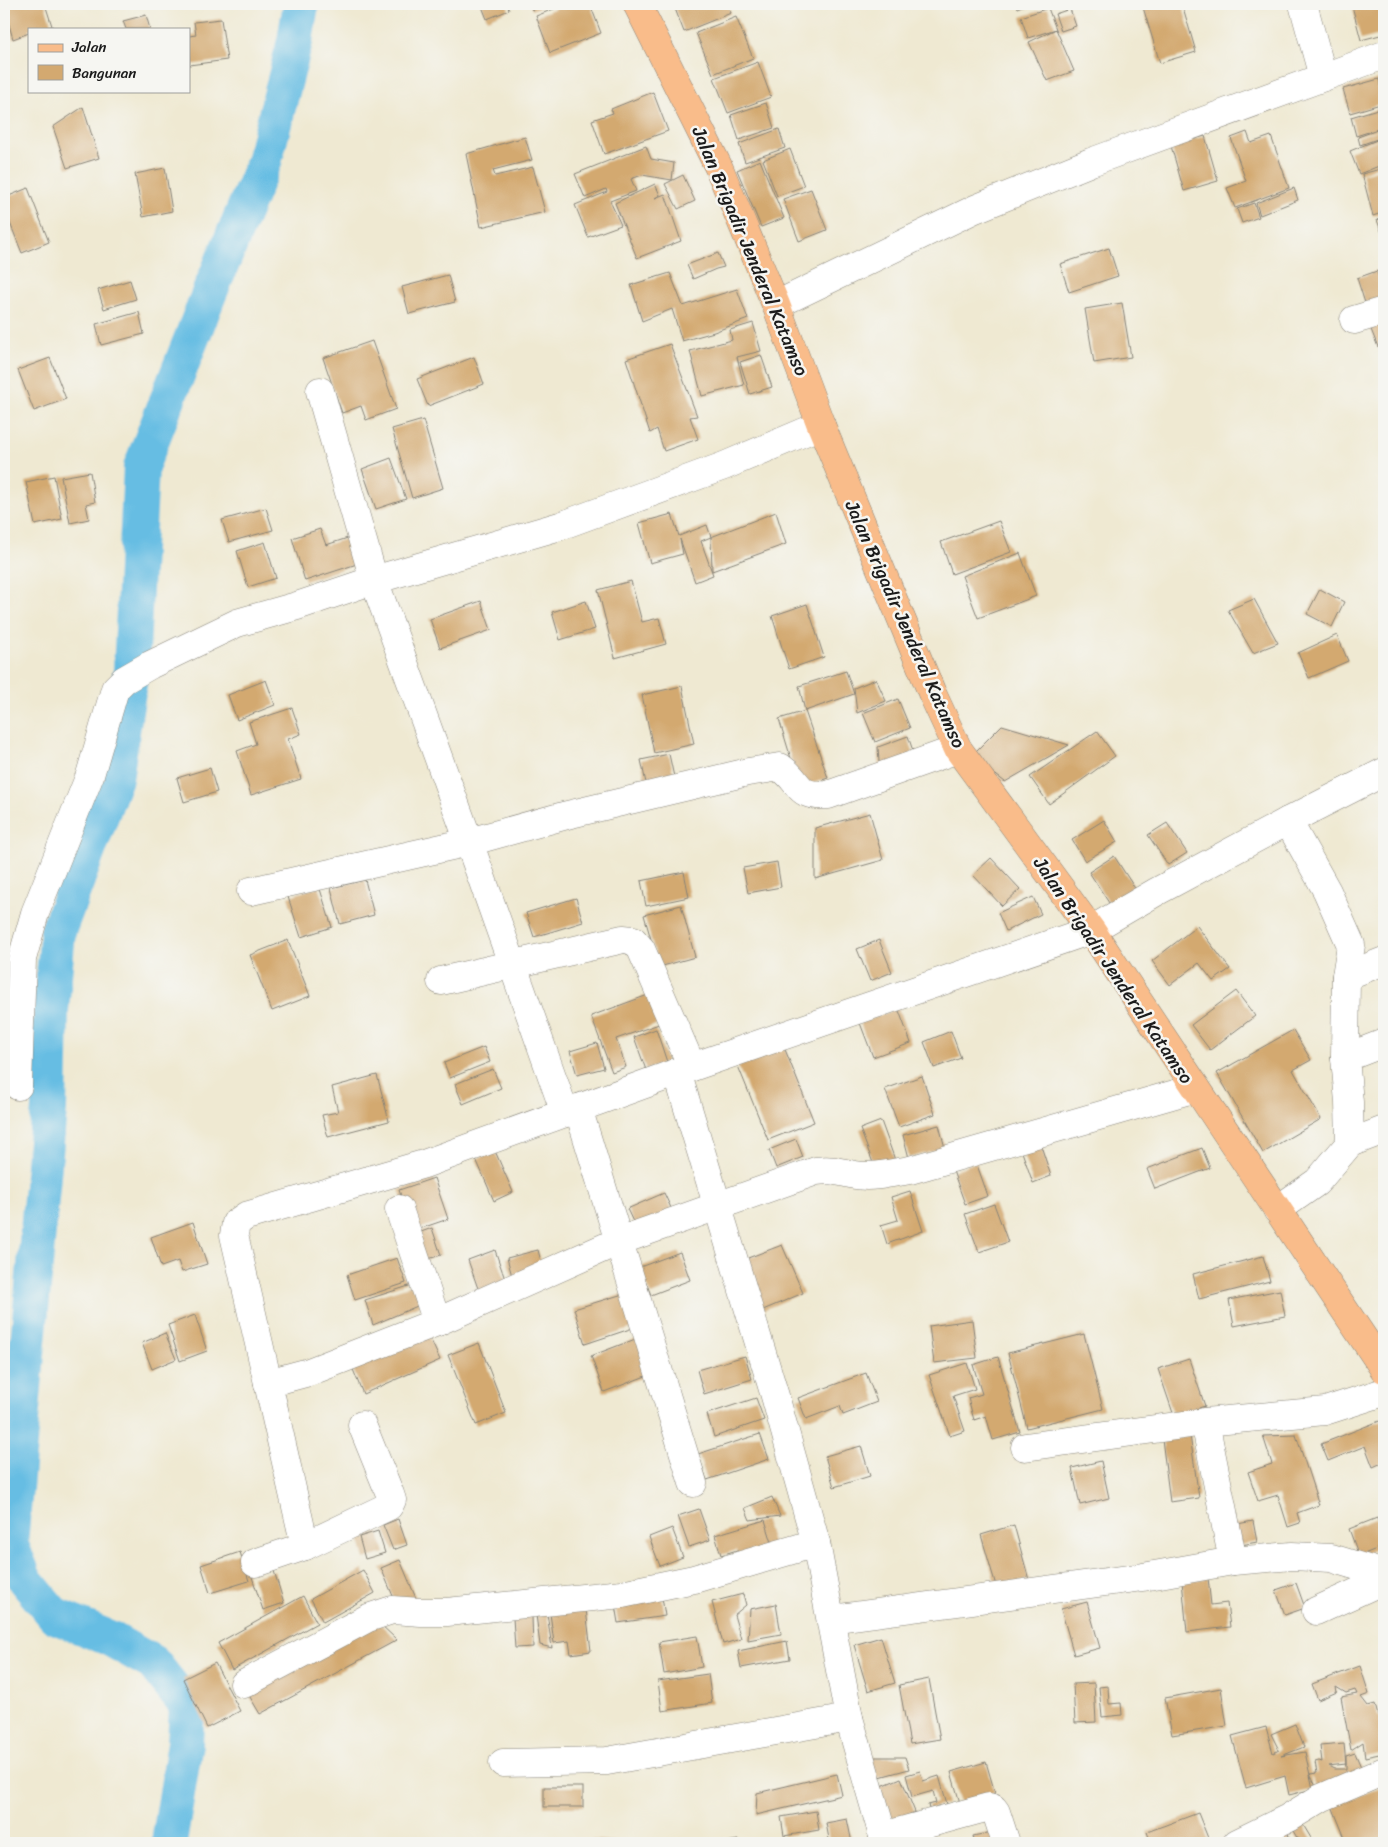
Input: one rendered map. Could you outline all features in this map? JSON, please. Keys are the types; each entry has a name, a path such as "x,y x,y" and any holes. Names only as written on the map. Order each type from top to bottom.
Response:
{"main road":[{"name":"Jalan Brigadir Jenderal Katamso","path":"637,4 720,168 776,305 821,425 932,693 958,749 1091,930 1384,1369"}],"street":[{"path":"1303,4 1323,77"},
{"path":"776,305 975,209 1091,162 1384,55"},
{"path":"1354,320 1384,311"},
{"path":"320,391 374,580 512,966 571,1111 619,1241 694,1483"},
{"path":"18,1086 22,959 14,952 35,913 90,775 115,689 124,680 150,665 237,623 297,606 374,580 560,526 724,466 821,425"},
{"path":"251,891 469,842 567,815 748,772 780,767 790,774 800,790 815,796 828,795 958,749"},
{"path":"305,1546 234,1235 236,1223 246,1216 424,1164 685,1070 1091,930 1288,820 1384,772"},
{"path":"1288,820 1327,891 1351,945 1346,976 1345,1058 1350,1143"},
{"path":"441,981 622,939 634,940 641,949 685,1070 718,1206 776,1396 816,1542 849,1718 884,1840 989,1807 993,1808 996,1812 1006,1843"},
{"path":"1346,976 1384,961"},
{"path":"1345,1058 1384,1043"},
{"path":"268,1384 309,1372 437,1322 619,1241 816,1171 833,1169 856,1175 879,1176 910,1170 1196,1088"},
{"path":"1277,1210 1317,1182 1350,1143 1384,1130"},
{"path":"399,1209 437,1322"},
{"path":"1025,1447 1206,1422 1325,1411 1384,1392"},
{"path":"1206,1422 1233,1561"},
{"path":"255,1563 305,1546 389,1506 392,1500 390,1494 362,1426"},
{"path":"244,1684 368,1618 392,1610 447,1612 622,1594 694,1579 816,1542"},
{"path":"831,1619 1143,1577 1233,1561 1292,1556 1331,1558 1384,1574"},
{"path":"1316,1610 1384,1580"},
{"path":"503,1763 607,1761 849,1718"},
{"path":"1237,1843 1288,1818 1321,1798 1384,1771"}],"building":[{"path":"14,4 45,4 52,26 28,28 28,33 13,39 4,7"},
{"path":"481,4 507,4 509,10 487,19"},
{"path":"530,4 547,4 532,10"},
{"path":"566,4 590,4 601,33 550,53 536,16"},
{"path":"679,4 727,4 731,13 684,32 674,6"},
{"path":"1015,4 1027,4 1017,8"},
{"path":"1142,4 1182,4 1196,52 1160,63"},
{"path":"1384,4 1384,34 1361,40 1352,6"},
{"path":"1048,8 1056,29 1028,38 1021,17"},
{"path":"1070,9 1076,26 1061,31 1055,14"},
{"path":"146,15 150,28 126,28 123,21"},
{"path":"736,17 753,58 713,74 696,33"},
{"path":"221,19 227,60 190,65 190,36 196,35 194,22"},
{"path":"1056,29 1074,71 1047,81 1029,42"},
{"path":"758,62 771,97 728,113 714,78"},
{"path":"1379,79 1384,103 1350,113 1343,89"},
{"path":"653,92 668,131 604,154 592,120 613,113 611,109"},
{"path":"766,103 774,128 739,140 731,115"},
{"path":"83,107 99,158 67,168 53,127"},
{"path":"1384,107 1384,127 1356,136 1351,117"},
{"path":"779,129 785,148 745,162 739,144"},
{"path":"1380,129 1383,137 1360,145 1358,137"},
{"path":"1247,132 1251,143 1271,136 1289,188 1235,208 1227,188 1246,181 1231,138"},
{"path":"1205,136 1218,181 1184,191 1171,146"},
{"path":"525,137 532,160 493,170 495,176 533,167 545,212 481,227 466,154"},
{"path":"1384,137 1384,164 1359,174 1350,151"},
{"path":"646,146 651,159 674,163 672,180 642,175 631,179 636,191 610,201 621,225 588,237 575,205 607,192 606,189 585,198 575,174"},
{"path":"790,149 804,186 777,196 763,160"},
{"path":"760,160 784,218 761,227 737,170"},
{"path":"165,168 172,211 143,217 135,174"},
{"path":"1384,168 1384,212 1373,216 1362,174"},
{"path":"683,175 695,201 678,209 665,184"},
{"path":"655,184 660,195 655,198 665,194 681,241 637,258 615,203"},
{"path":"28,188 49,242 22,253 4,208 4,198"},
{"path":"1294,188 1298,200 1260,215 1256,203"},
{"path":"811,189 827,230 799,241 783,199"},
{"path":"1254,203 1259,217 1242,223 1237,209"},
{"path":"1384,218 1384,239 1377,220"},
{"path":"1109,248 1118,276 1069,292 1060,264"},
{"path":"718,253 724,267 693,279 687,265"},
{"path":"1377,271 1384,297 1365,303 1357,278"},
{"path":"670,273 683,306 737,289 748,319 714,332 682,341 672,309 642,321 631,285"},
{"path":"448,275 455,302 409,314 402,287"},
{"path":"130,280 136,299 104,309 98,290"},
{"path":"1122,303 1131,357 1094,363 1085,309"},
{"path":"139,312 144,334 101,345 96,324"},
{"path":"1382,322 1384,345 1378,347 1370,327"},
{"path":"753,323 761,351 737,357 744,385 702,396 690,351 732,340 730,330"},
{"path":"372,341 396,409 366,420 361,406 342,413 323,358"},
{"path":"670,344 697,416 690,417 698,439 664,451 657,429 650,433 626,359"},
{"path":"761,355 772,387 750,394 740,362"},
{"path":"474,357 484,384 428,406 417,379"},
{"path":"50,358 66,399 34,411 18,370"},
{"path":"423,420 443,488 412,498 392,429"},
{"path":"391,458 406,499 376,509 362,469"},
{"path":"90,472 95,502 86,504 89,519 70,523 61,477"},
{"path":"54,476 62,519 35,525 26,482"},
{"path":"266,508 273,530 229,542 222,520"},
{"path":"776,512 786,544 712,571 711,537"},
{"path":"672,514 679,536 707,525 711,537 701,541 713,575 695,582 680,539 683,554 650,563 639,523"},
{"path":"999,521 1011,552 952,574 941,542"},
{"path":"320,529 326,545 354,536 363,562 305,581 292,538"},
{"path":"265,542 276,578 248,587 237,551"},
{"path":"1020,553 1036,596 978,618 962,576"},
{"path":"631,581 642,622 659,618 666,644 615,658 598,590"},
{"path":"1320,589 1344,602 1332,627 1307,614"},
{"path":"1254,599 1278,643 1253,653 1228,610"},
{"path":"481,601 491,630 440,648 430,619"},
{"path":"586,601 595,629 560,640 552,612"},
{"path":"807,604 824,657 789,669 772,616"},
{"path":"1337,635 1348,661 1309,678 1298,653"},
{"path":"846,671 854,694 805,711 799,686"},
{"path":"876,679 886,701 857,713 854,688"},
{"path":"266,680 275,705 237,720 228,695"},
{"path":"682,686 694,744 654,753 642,695"},
{"path":"898,699 910,728 875,742 863,713"},
{"path":"292,708 301,734 288,739 301,779 251,795 237,751 256,744 249,722"},
{"path":"805,711 828,778 800,788 779,719"},
{"path":"1002,725 1069,745 1005,782 971,756"},
{"path":"1097,731 1115,756 1049,804 1030,777"},
{"path":"908,736 917,763 880,776 878,747"},
{"path":"669,754 674,777 646,783 641,760"},
{"path":"210,768 217,792 184,802 177,778"},
{"path":"870,813 883,860 815,879 815,828"},
{"path":"1104,820 1117,842 1085,861 1072,840"},
{"path":"1167,823 1187,853 1168,865 1148,835"},
{"path":"1114,856 1136,890 1111,906 1089,872"},
{"path":"991,858 1020,889 1002,906 973,875"},
{"path":"777,862 781,887 748,893 743,868"},
{"path":"684,872 689,897 646,906 641,881"},
{"path":"365,880 374,915 340,924 331,888"},
{"path":"319,886 332,927 301,937 288,897"},
{"path":"1033,897 1041,914 1006,931 998,913"},
{"path":"576,898 583,922 534,937 526,913"},
{"path":"681,905 695,957 659,967 644,915"},
{"path":"1197,926 1230,969 1213,981 1199,963 1170,985 1152,961"},
{"path":"288,940 310,996 272,1011 250,955"},
{"path":"879,940 892,972 870,981 857,949"},
{"path":"1236,991 1255,1016 1210,1050 1191,1025"},
{"path":"648,995 659,1024 616,1039 626,1067 612,1072 591,1016"},
{"path":"898,1008 911,1043 873,1057 860,1023"},
{"path":"656,1029 667,1062 646,1070 634,1037"},
{"path":"1293,1030 1311,1060 1293,1070 1321,1119 1263,1153 1217,1073"},
{"path":"951,1031 961,1058 934,1068 924,1042"},
{"path":"597,1043 604,1068 577,1075 570,1051"},
{"path":"484,1047 490,1062 450,1078 444,1063"},
{"path":"784,1047 814,1122 768,1140 738,1066"},
{"path":"493,1069 501,1088 463,1104 455,1084"},
{"path":"377,1075 389,1121 328,1137 322,1115 338,1112 332,1087"},
{"path":"922,1076 935,1114 899,1127 885,1089"},
{"path":"881,1121 895,1160 875,1168 860,1129"},
{"path":"939,1125 945,1148 909,1158 903,1135"},
{"path":"796,1139 803,1157 776,1168 769,1150"},
{"path":"1040,1143 1051,1176 1033,1183 1021,1149"},
{"path":"1202,1148 1210,1168 1155,1189 1147,1169"},
{"path":"495,1151 513,1192 494,1201 476,1159"},
{"path":"976,1162 988,1196 965,1204 953,1171"},
{"path":"434,1178 448,1219 413,1231 399,1190"},
{"path":"910,1191 923,1231 887,1244 881,1225 898,1220 891,1197"},
{"path":"664,1193 672,1210 635,1226 627,1209"},
{"path":"994,1204 1008,1242 979,1252 965,1214"},
{"path":"193,1222 207,1264 182,1272 178,1261 161,1267 151,1237"},
{"path":"432,1228 441,1255 422,1261 413,1235"},
{"path":"782,1245 803,1293 756,1313 740,1261"},
{"path":"495,1250 508,1288 481,1297 468,1260"},
{"path":"538,1250 543,1269 512,1276 507,1258"},
{"path":"680,1252 690,1280 651,1295 640,1267"},
{"path":"1263,1256 1270,1281 1199,1299 1193,1274"},
{"path":"397,1258 406,1283 355,1300 347,1275"},
{"path":"415,1284 422,1304 373,1325 365,1300"},
{"path":"1280,1290 1285,1316 1234,1326 1229,1300"},
{"path":"623,1294 633,1328 585,1344 574,1309"},
{"path":"195,1315 207,1351 180,1361 168,1325"},
{"path":"972,1320 977,1358 934,1363 929,1326"},
{"path":"165,1333 176,1359 152,1369 142,1343"},
{"path":"428,1334 440,1360 363,1394 352,1367"},
{"path":"1084,1334 1103,1409 1027,1428 1008,1353"},
{"path":"638,1338 651,1374 604,1392 591,1356"},
{"path":"479,1343 506,1413 476,1425 448,1355"},
{"path":"745,1356 752,1379 704,1394 697,1370"},
{"path":"998,1357 1020,1432 993,1440 986,1416 974,1420 968,1398 982,1394 973,1365"},
{"path":"1189,1359 1205,1406 1174,1416 1158,1369"},
{"path":"967,1363 975,1389 953,1396 965,1431 950,1436 929,1375"},
{"path":"866,1373 877,1402 843,1415 840,1406 806,1419 798,1398"},
{"path":"756,1398 764,1420 714,1437 707,1414"},
{"path":"1382,1420 1384,1426 1384,1462 1373,1467 1365,1446 1328,1461 1321,1444"},
{"path":"760,1434 769,1459 707,1480 698,1454"},
{"path":"1190,1435 1199,1498 1170,1502 1162,1439"},
{"path":"1296,1435 1319,1505 1297,1513 1300,1523 1288,1527 1278,1495 1258,1501 1248,1472 1272,1464 1263,1436"},
{"path":"861,1446 870,1476 834,1487 825,1456"},
{"path":"1101,1461 1109,1498 1080,1505 1072,1468"},
{"path":"772,1497 780,1516 750,1520 745,1508"},
{"path":"699,1509 710,1540 689,1547 678,1516"},
{"path":"1377,1518 1384,1536 1384,1546 1359,1556 1349,1529"},
{"path":"398,1519 407,1545 393,1550 383,1525"},
{"path":"765,1520 774,1549 739,1559 737,1550 721,1555 715,1535"},
{"path":"1253,1521 1257,1542 1236,1546 1232,1525"},
{"path":"1014,1525 1029,1580 997,1589 981,1535"},
{"path":"672,1528 683,1557 660,1566 649,1537"},
{"path":"378,1531 385,1553 365,1559 359,1537"},
{"path":"240,1552 249,1581 210,1593 201,1565"},
{"path":"400,1560 418,1603 396,1603 381,1568"},
{"path":"363,1570 375,1593 323,1622 311,1599"},
{"path":"274,1571 284,1603 263,1610 252,1577"},
{"path":"1208,1578 1211,1605 1227,1603 1230,1627 1187,1632 1182,1581"},
{"path":"1296,1583 1305,1608 1285,1615 1276,1590"},
{"path":"661,1591 665,1616 618,1623 614,1599"},
{"path":"743,1594 746,1605 734,1615 741,1639 723,1644 712,1602"},
{"path":"303,1596 317,1623 232,1670 218,1643"},
{"path":"585,1601 591,1651 571,1654 569,1641 554,1643 549,1606"},
{"path":"1087,1602 1100,1648 1074,1655 1061,1609"},
{"path":"776,1604 781,1634 748,1640 750,1609"},
{"path":"547,1613 552,1648 540,1645 536,1615"},
{"path":"532,1617 533,1647 515,1648 513,1618"},
{"path":"378,1622 397,1640 260,1714 247,1692"},
{"path":"697,1636 702,1667 664,1674 659,1642"},
{"path":"881,1637 895,1683 868,1691 854,1645"},
{"path":"787,1641 790,1659 741,1668 738,1651"},
{"path":"215,1663 240,1711 207,1728 183,1679"},
{"path":"1360,1666 1369,1694 1361,1697 1368,1706 1375,1704 1378,1716 1384,1718 1384,1753 1365,1757 1363,1742 1351,1750 1341,1697 1357,1694 1355,1690 1346,1693 1336,1687 1337,1692 1318,1700 1312,1684"},
{"path":"708,1674 712,1703 662,1711 658,1681"},
{"path":"929,1679 940,1739 910,1744 899,1685"},
{"path":"1094,1683 1096,1722 1075,1723 1073,1684"},
{"path":"1108,1686 1109,1704 1121,1703 1122,1715 1102,1717 1099,1687"},
{"path":"1221,1688 1227,1726 1172,1735 1165,1698"},
{"path":"1295,1724 1304,1747 1281,1756 1305,1752 1313,1789 1289,1795 1285,1776 1246,1788 1232,1736 1266,1727 1273,1753 1279,1750 1271,1734"},
{"path":"1344,1744 1346,1764 1346,1756 1355,1753 1364,1774 1319,1793 1310,1774 1317,1773 1315,1762 1322,1762 1320,1746","holes":["1346,1764 1346,1769 1334,1769 1328,1766"]},
{"path":"870,1757 905,1757 909,1769 876,1778"},
{"path":"986,1762 995,1793 960,1803 951,1772"},
{"path":"920,1771 923,1781 939,1776 947,1804 929,1809 928,1805 936,1803 933,1791 912,1797 906,1775"},
{"path":"837,1774 842,1795 756,1815 757,1793"},
{"path":"901,1778 915,1812 891,1822 877,1788"},
{"path":"544,1787 583,1787 583,1807 544,1807"},
{"path":"1382,1787 1384,1792 1384,1843 1347,1843 1332,1806"},
{"path":"816,1811 819,1830 784,1836 781,1817"},
{"path":"1198,1813 1210,1843 1151,1843 1147,1832"},
{"path":"847,1819 852,1843 812,1843 829,1839 826,1823"},
{"path":"1302,1823 1314,1843 1300,1843 1292,1829"},
{"path":"992,1832 994,1843 975,1843 973,1836"},
{"path":"1288,1832 1290,1843 1271,1843 1270,1836"},
{"path":"592,1840 621,1842 621,1843 591,1843"},
{"path":"738,1840 738,1843 726,1843 726,1842"}],"waterway":[{"path":"169,1843 185,1743 187,1706 153,1663 109,1638 55,1616 25,1580 10,1543 49,1109 51,1010 58,931 115,778 131,671 141,467 209,294 264,162 295,41 301,4"}]}
